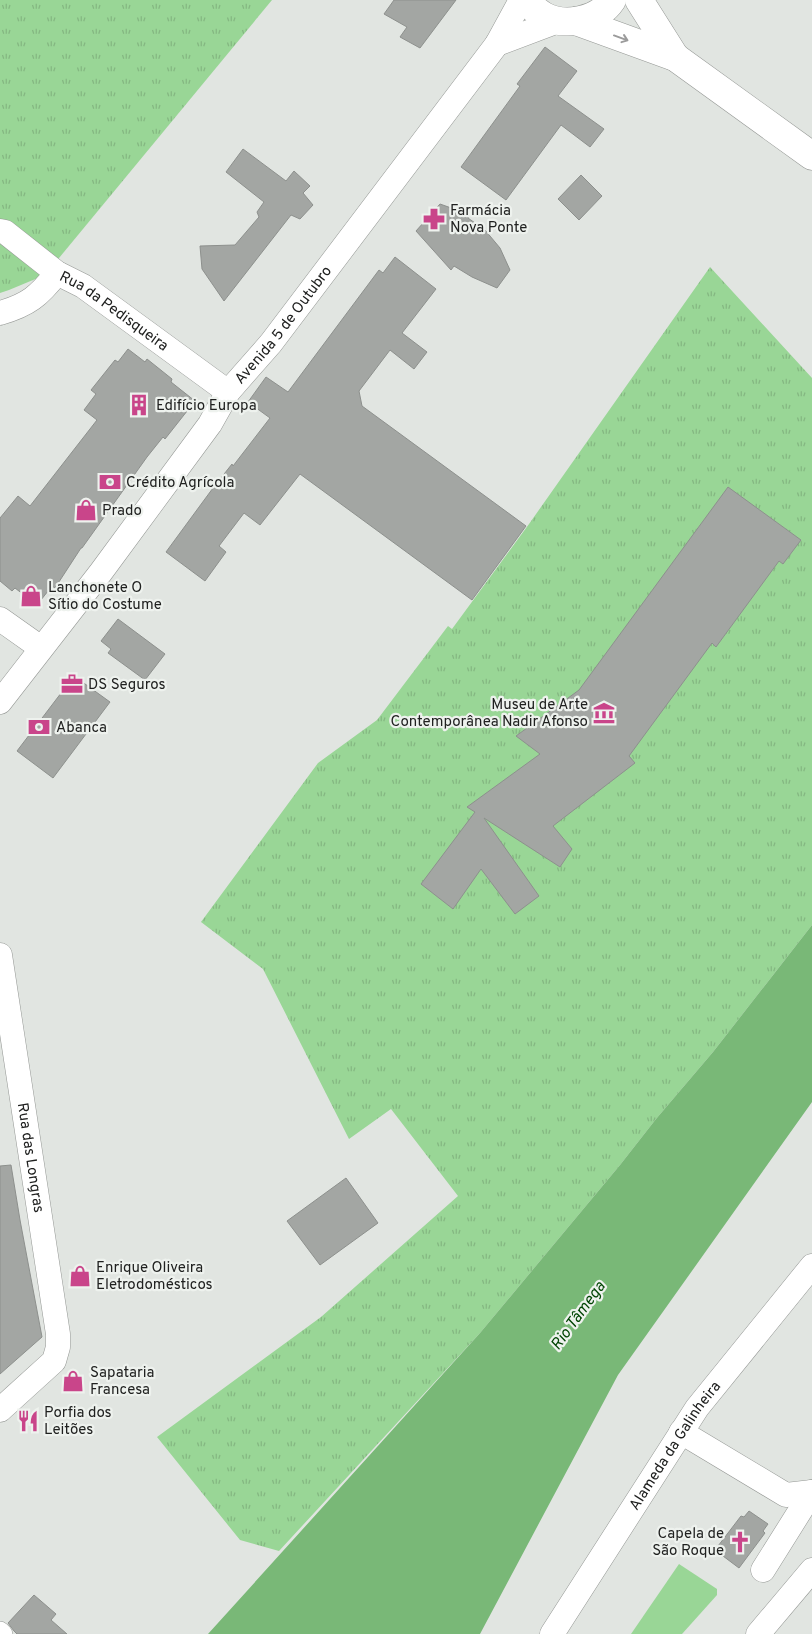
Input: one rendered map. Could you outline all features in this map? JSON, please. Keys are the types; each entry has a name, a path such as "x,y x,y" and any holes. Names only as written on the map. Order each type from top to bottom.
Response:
{"main road":[{"path":"526,0 532,8 544,16 567,21 675,57 812,156"},
{"path":"567,21 594,16 612,0"},
{"path":"639,0 675,57"}],"street":[{"name":"Avenida 5 de Outubro","path":"0,702 102,572 210,424 228,392 271,343 497,44 521,0"},
{"path":"497,44 567,21"},
{"name":"Rua da Pedisqueira","path":"0,231 5,232 57,273 83,286 228,392"},
{"path":"0,313 20,307 43,291 57,273"},
{"path":"0,619 41,648"},
{"name":"Rua das Longras","path":"0,955 58,1334 58,1347 54,1361 0,1410"},
{"name":"Alameda da Galinheira","path":"552,1634 697,1408 812,1266"},
{"path":"681,1432 786,1495 812,1492"},
{"path":"763,1570 812,1492"},
{"path":"758,1634 812,1570"},
{"path":"0,1631 4,1634"}],"green space":[{"path":"0,0 272,0 45,275 0,293"},
{"path":"710,267 812,378 812,925 713,1052 480,1333 279,1551 240,1540 157,1437 321,1317 458,1196 391,1109 349,1139 263,969 201,922 318,763 377,720 448,626 452,629 529,524"},
{"path":"679,1564 717,1589 717,1595 682,1634 631,1634"}],"water":[{"name":"Rio Tâmega","path":"812,925 812,1102 618,1375 480,1634 208,1634 480,1333 713,1052"}],"building":[{"path":"394,0 456,0 420,48 400,37 407,27 384,14"},
{"path":"545,47 577,71 558,96 604,129 590,147 561,125 506,200 461,167 520,86 517,84"},
{"path":"243,149 286,181 294,171 310,186 303,193 313,205 300,219 291,215 224,301 202,269 200,246 235,245 259,217 257,212 264,202 226,172"},
{"path":"581,175 602,196 579,220 558,199"},
{"path":"440,204 468,214 468,218 485,230 500,248 510,270 497,288 472,277 454,266 451,270 416,231"},
{"path":"395,257 436,289 402,333 427,352 414,369 390,350 359,391 362,406 526,526 472,600 300,474 260,525 244,513 219,546 226,552 205,581 166,552 213,488 232,464 233,466 270,418 248,402 266,377 288,392 379,270 383,273"},
{"path":"128,349 145,362 147,359 172,379 171,382 195,401 165,439 163,437 147,457 81,548 55,588 52,586 37,605 15,588 12,591 0,581 0,518 18,496 30,506 97,420 84,410 96,394 91,390 115,360 118,362"},
{"name":"Museu de Arte Contemporânea Nadir Afonso","path":"728,487 801,540 783,564 779,561 716,647 712,643 629,756 635,763 553,826 572,849 560,867 484,818 539,896 515,914 481,869 453,909 421,884 475,812 467,807 540,754 516,736 579,690"},
{"path":"118,619 165,654 145,680 108,653 111,649 101,641"},
{"path":"74,676 110,702 53,778 17,751"},
{"path":"11,1165 42,1337 0,1374 0,1166"},
{"path":"346,1178 378,1223 320,1265 287,1221"},
{"name":"Capela de São Roque","path":"749,1511 768,1524 763,1531 765,1533 739,1568 715,1550 741,1516 744,1517"},
{"path":"34,1595 56,1614 51,1620 67,1634 17,1634 14,1631 8,1623"}],"place":[{"name":"Farmácia Nova Ponte","path":"434,219"},
{"name":"Edifício Europa","path":"139,405"},
{"name":"Crédito Agrícola","path":"110,482"},
{"name":"Prado","path":"86,510"},
{"name":"Lanchonete O Sítio do Costume","path":"31,596"},
{"name":"DS Seguros","path":"72,684"},
{"name":"Museu de Arte Contemporânea Nadir Afonso","path":"604,713"},
{"name":"Abanca","path":"39,727"},
{"name":"Enrique Oliveira Eletrodomésticos","path":"80,1276"},
{"name":"Sapataria Francesa","path":"73,1381"},
{"name":"Porfia dos Leitões","path":"28,1421"},
{"name":"Capela de São Roque","path":"740,1542"}]}
